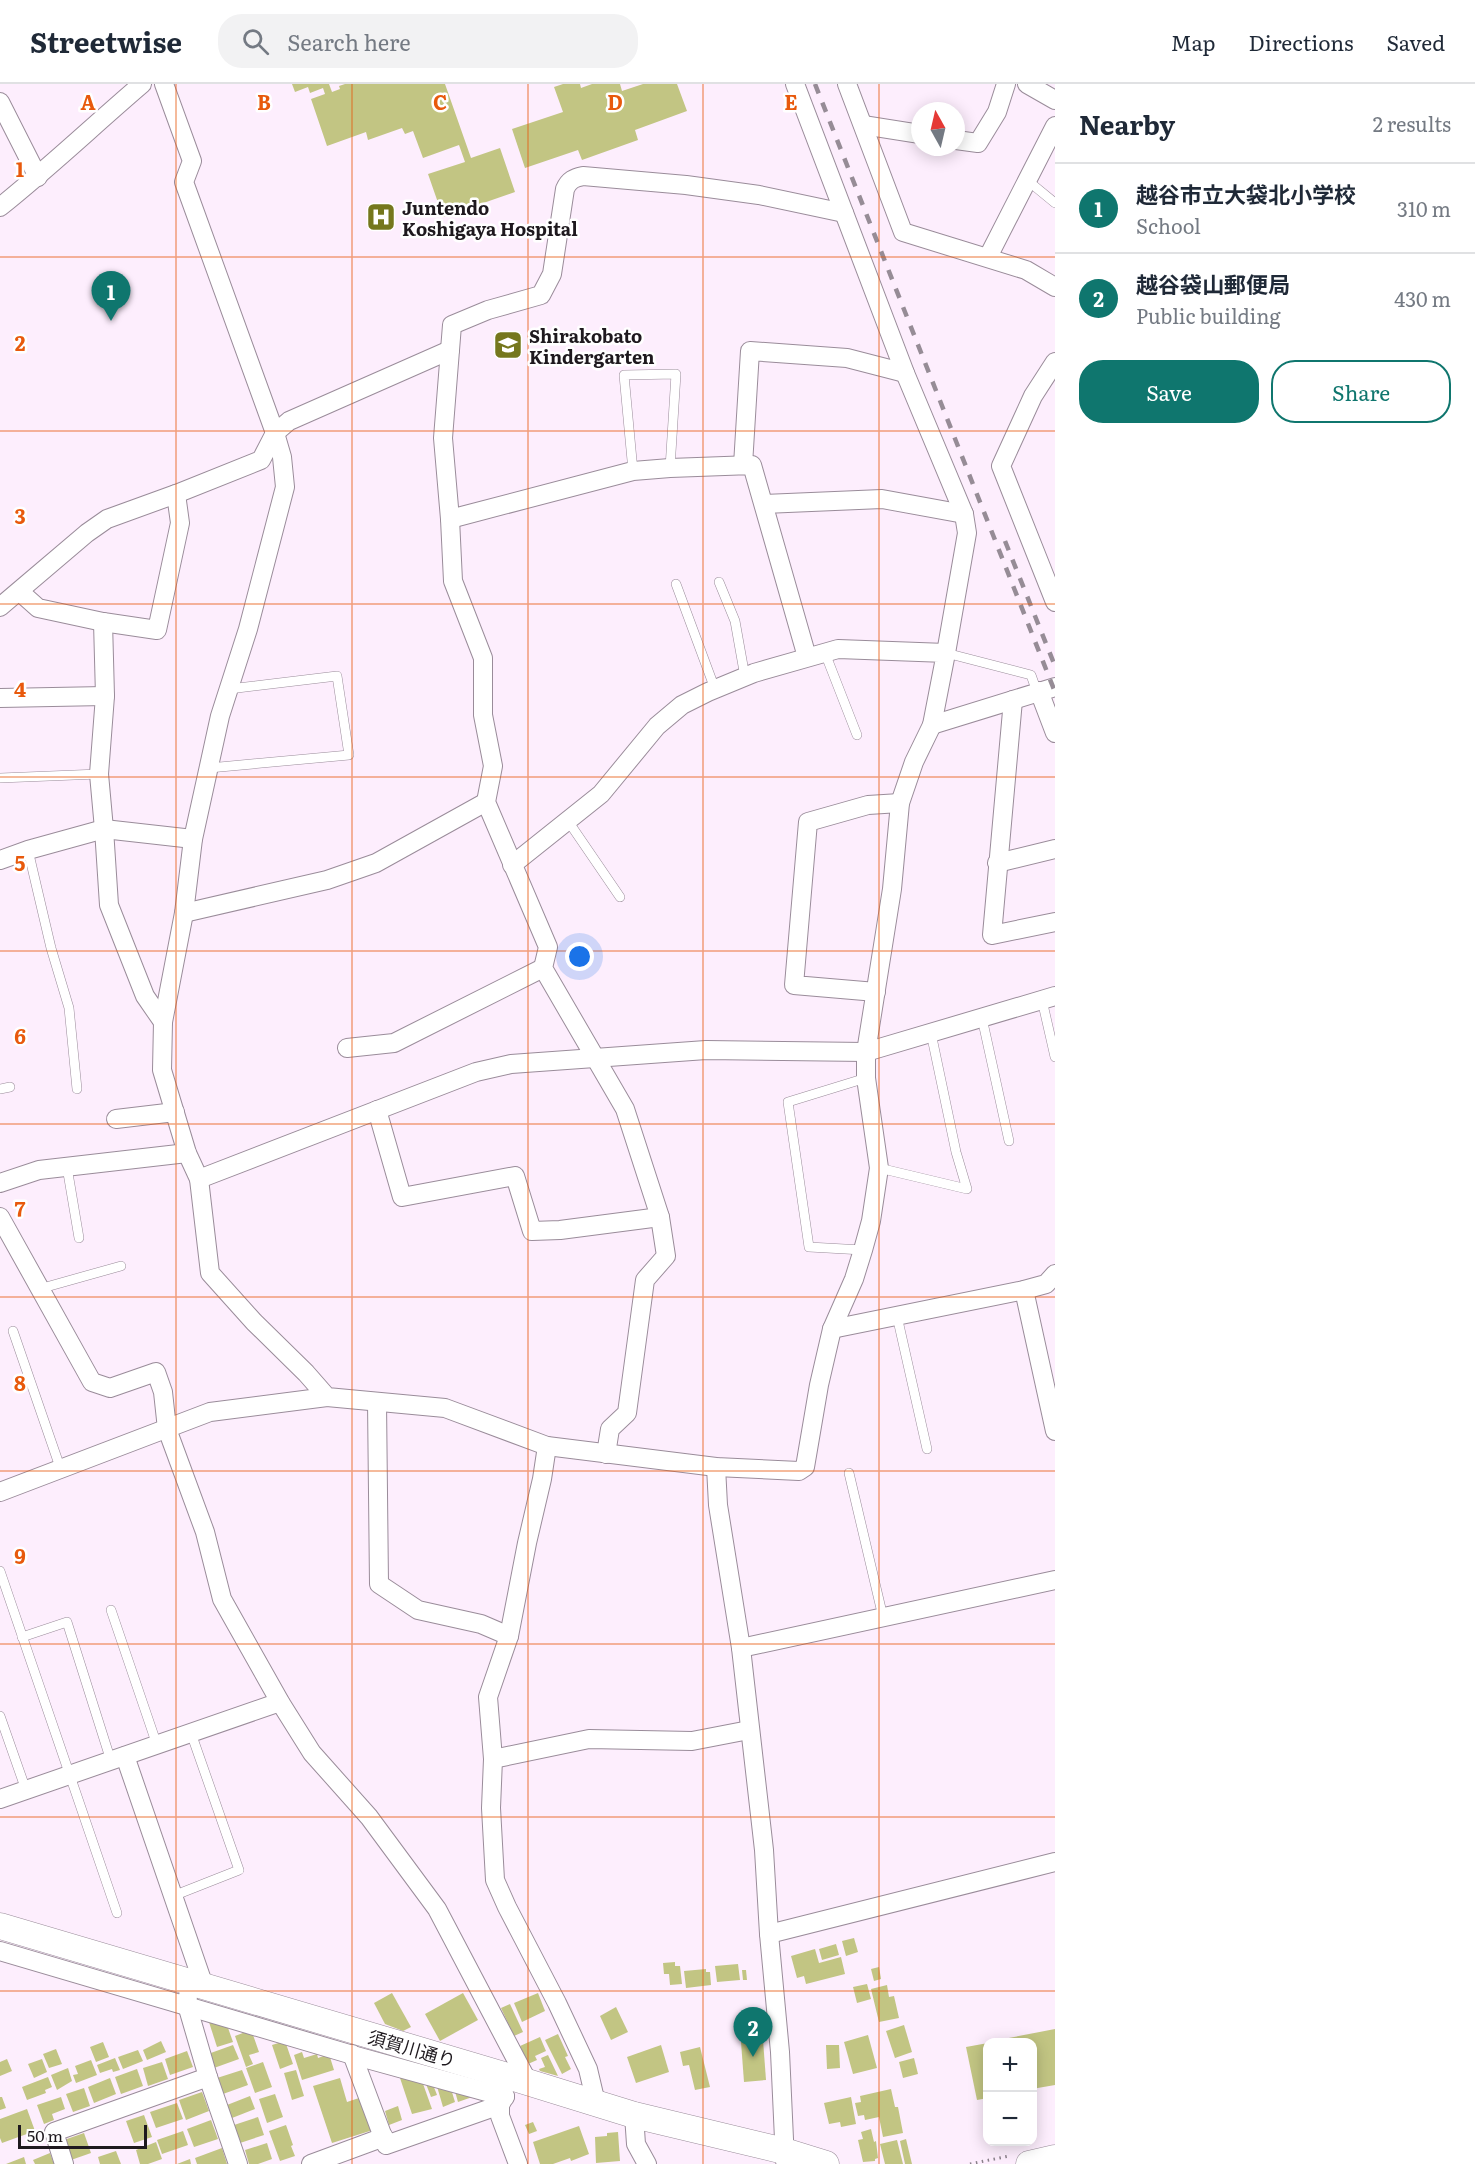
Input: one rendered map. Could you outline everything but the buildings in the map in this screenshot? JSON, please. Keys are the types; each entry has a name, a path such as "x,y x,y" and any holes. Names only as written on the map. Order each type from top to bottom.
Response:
{"street":[{"path":"0,207 38,177 142,84"},
{"path":"164,84 192,161 184,182 275,433 282,457 285,487 248,629 228,689 194,839 184,913 163,1022 162,1070 187,1153 199,1179 210,1273 327,1397"},
{"path":"0,1492 210,1412 327,1397 446,1408 547,1446 716,1467 799,1471 805,1467 819,1385 832,1329 854,1279 870,1221 879,1168 866,1078 866,1052 892,889 900,803 914,762 932,725 968,533 964,514 905,373 795,84"},
{"path":"847,84 903,232 1026,270 1055,287"},
{"path":"965,141 978,143 998,112 1006,84"},
{"path":"1027,84 1055,100"},
{"path":"0,102 38,177"},
{"path":"863,125 911,133"},
{"path":"988,257 1055,126"},
{"path":"606,1454 610,1429 627,1413 645,1280 666,1256 660,1217 625,1109 543,968 548,947 486,802 493,766 483,715 483,658 453,581 443,438 452,325 488,310 541,295 552,274 565,189 575,177 686,185 759,195 844,213"},
{"path":"0,607 87,532 106,519 261,460 275,433 289,421 450,350"},
{"path":"743,465 750,351 847,358 905,373"},
{"path":"1054,366 1029,405 1001,466 1055,602"},
{"path":"450,519 633,471 752,465 807,657"},
{"path":"20,592 38,608 103,622 157,630 180,523 176,494"},
{"path":"764,504 882,500 964,514"},
{"path":"103,622 105,696 99,774 109,905 145,996 163,1022"},
{"path":"512,865 601,794 657,726 682,705 745,677 807,657 838,650 946,653"},
{"path":"932,725 1044,690 1055,733"},
{"path":"0,698 105,696"},
{"path":"1012,700 992,935 1055,922"},
{"path":"184,913 327,879 376,863 486,802"},
{"path":"876,992 794,985 808,822 868,805 900,803"},
{"path":"0,860 104,828 194,839"},
{"path":"997,862 1055,849"},
{"path":"347,1048 394,1043 543,968"},
{"path":"199,1179 476,1072 512,1064 706,1050 866,1052 1049,998"},
{"path":"377,1110 402,1197 515,1176 532,1231 560,1230 660,1217"},
{"path":"116,1119 175,1112"},
{"path":"0,1183 39,1170 187,1153"},
{"path":"0,1217 92,1382 110,1388 156,1371 163,1392 167,1429 205,1532 222,1599 280,1702 312,1753 369,1817 437,1909 511,2090 501,2116 518,2164"},
{"path":"832,1329 1024,1290 1046,1284 1055,1274"},
{"path":"1024,1290 1055,1431"},
{"path":"377,1402 379,1584 418,1610 481,1624 509,1636"},
{"path":"547,1446 509,1636 488,1697 493,1759 492,1808 495,1880 588,2069 596,2103"},
{"path":"716,1467 718,1505 741,1648 764,1850 780,2052 784,2158"},
{"path":"741,1648 1055,1580"},
{"path":"0,1799 280,1702"},
{"path":"493,1759 589,1739 692,1741 750,1730"},
{"path":"118,1759 173,1896 194,1991 208,2077 238,2164"},
{"path":"769,1934 1054,1866"},
{"name":"須賀川通り","path":"0,1926 194,1991 511,2090 596,2103 784,2158 826,2164"},
{"path":"0,1950 194,1991 352,2054 511,2090"},
{"path":"352,2054 386,2145 511,2090"},
{"path":"64,2164 54,2132 208,2077"},
{"path":"634,2115 636,2144 647,2164"},
{"path":"311,2164 384,2137"},
{"path":"1029,2164 1055,2158"}],"lane":[{"path":"1027,180 1055,203"},
{"path":"633,471 624,375 676,374 670,468"},
{"path":"719,582 735,621 745,677"},
{"path":"676,584 715,689"},
{"path":"825,653 857,735"},
{"path":"946,653 1031,675 1044,690"},
{"path":"209,768 349,755 337,676 228,689"},
{"path":"0,778 99,774"},
{"path":"568,821 620,897"},
{"path":"28,850 51,948 69,1008 77,1089"},
{"path":"1049,998 1055,1057"},
{"path":"982,1018 1009,1141"},
{"path":"879,1168 967,1189 956,1152 931,1033"},
{"path":"863,1250 809,1247 788,1102 866,1078"},
{"path":"66,1167 79,1238"},
{"path":"39,1289 121,1266"},
{"path":"897,1316 927,1449"},
{"path":"13,1331 61,1470"},
{"path":"849,1473 883,1617"},
{"path":"0,1571 117,1913"},
{"path":"111,1610 157,1745"},
{"path":"22,1637 67,1622 118,1759"},
{"path":"0,1716 26,1790"},
{"path":"173,1896 239,1870 191,1733"}],"railway":[{"path":"815,84 1055,692"},
{"path":"1005,541 1055,666"}],"place":[{"name":"Juntendo Koshigaya Hospital","path":"381,217"},
{"name":"越谷市立大袋北小学校","path":"111,321"},
{"name":"Shirakobato Kindergarten","path":"508,345"},
{"name":"越谷袋山郵便局","path":"753,2057"}]}
